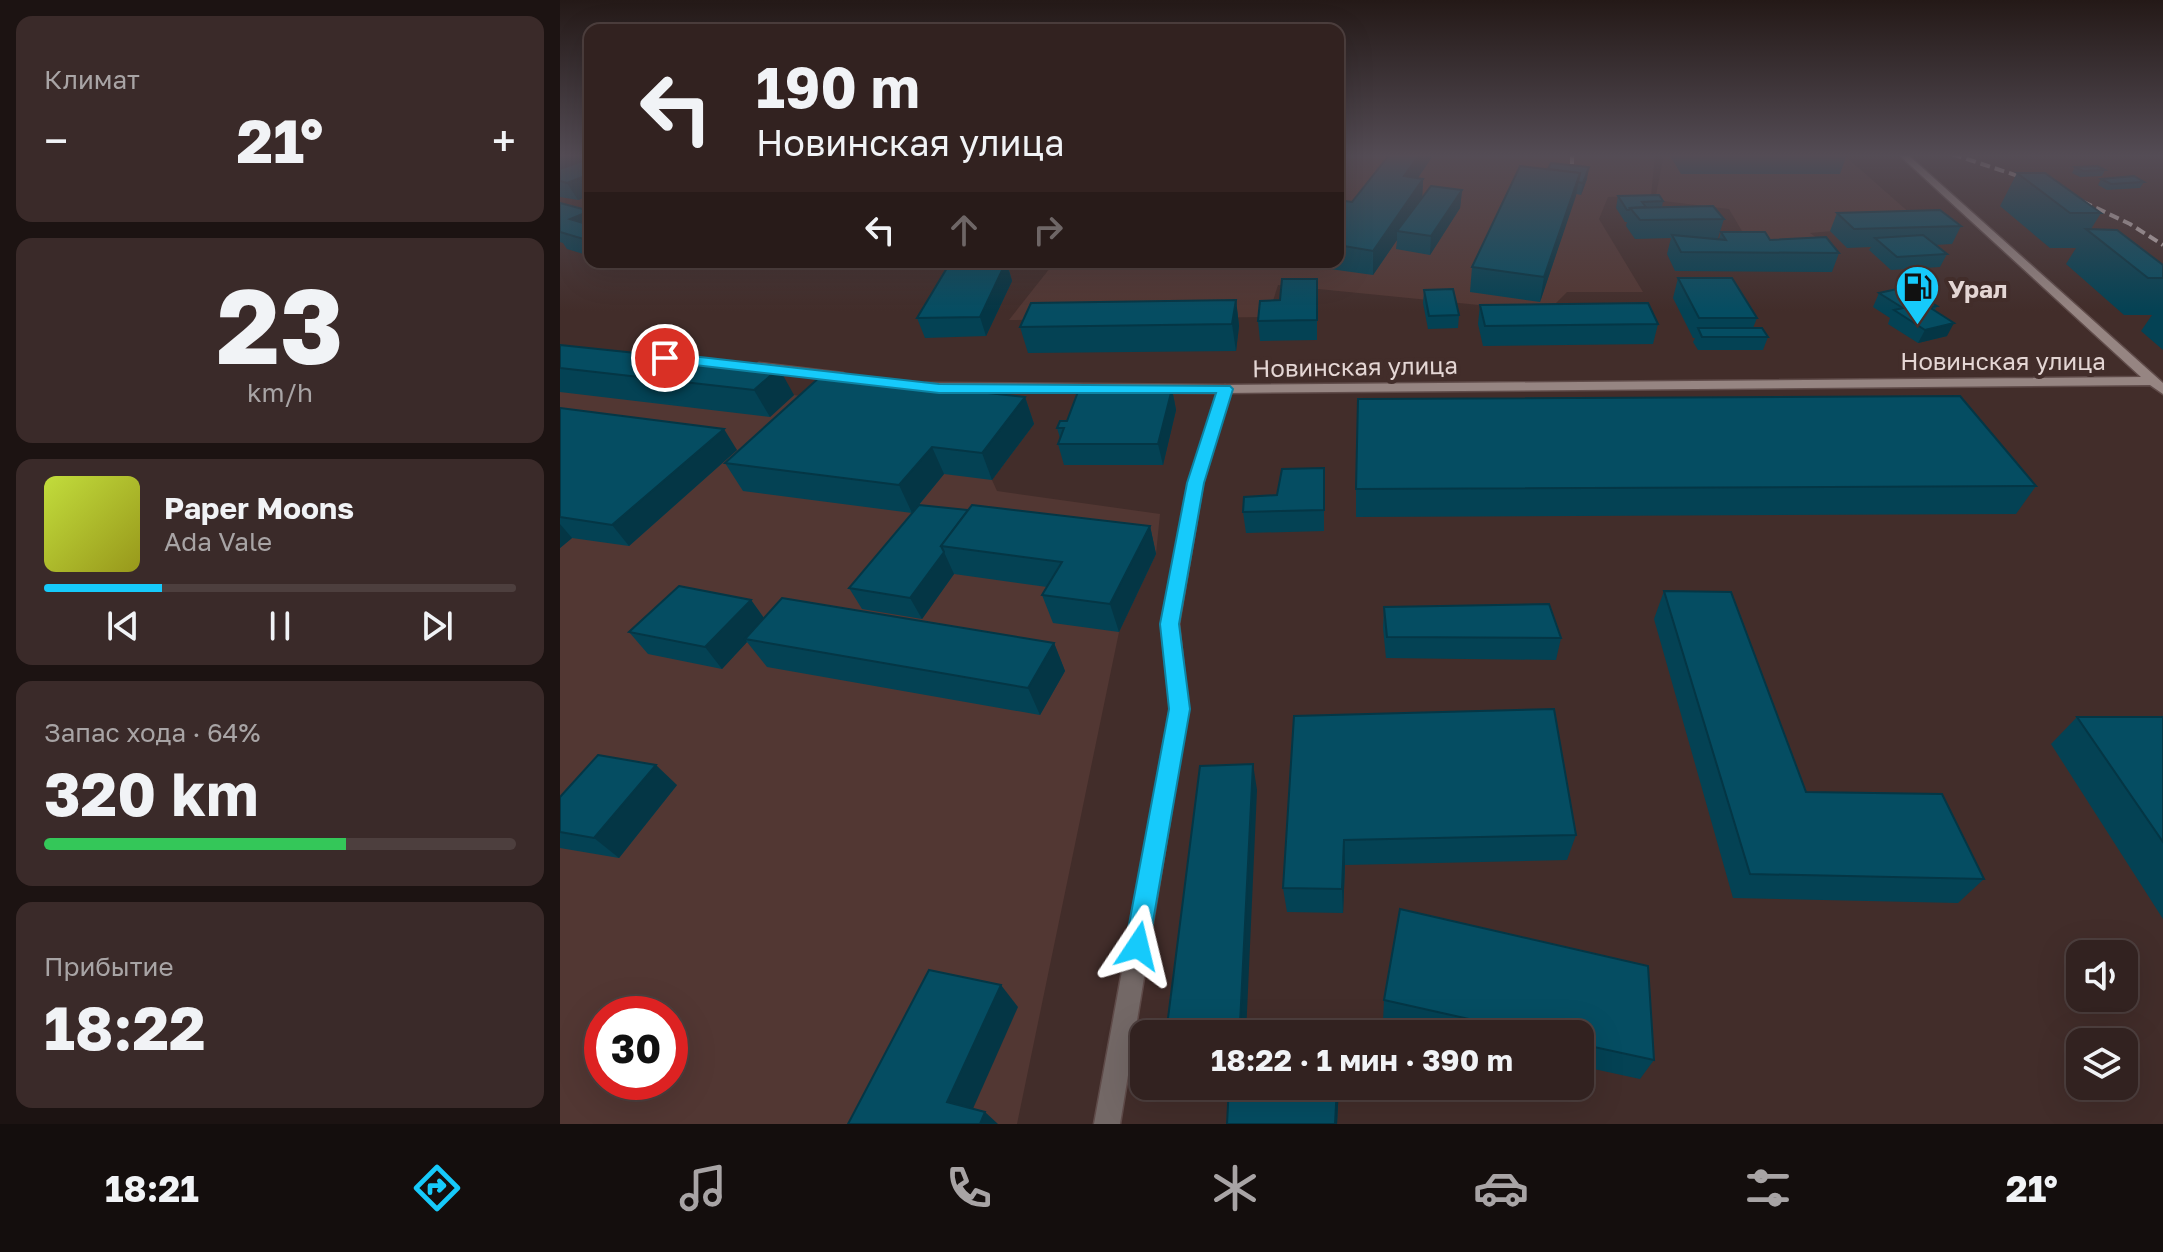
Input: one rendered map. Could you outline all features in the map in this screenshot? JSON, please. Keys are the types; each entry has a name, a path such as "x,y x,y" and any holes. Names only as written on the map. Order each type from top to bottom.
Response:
{"main road":[{"path":"1960,206 2163,390"},
{"path":"737,365 862,379"},
{"name":"Новинская улица","path":"908,385 939,388 1225,389 2152,381"}],"street":[{"path":"1107,1124 1179,709 1170,624 1196,483 1225,389"}],"shaded area":[{"path":"1344,206 1604,206 1599,219 1643,292 1567,292 1556,303 1489,306 1278,285 1268,317 1009,320 1050,268 1344,268"},
{"path":"1708,206 1902,206 1921,223 1810,233 1826,244 1749,243 1729,209"},
{"path":"560,370 794,395 941,416 1034,424 992,480 997,491 1160,514 1156,554 1119,632 1017,1124 560,1124"}],"building":[{"path":"560,206 584,209 584,213 570,219 584,223 584,239 560,232"},
{"path":"1344,206 1404,206 1373,251 1344,246"},
{"path":"1416,206 1451,206 1431,236 1397,231"},
{"path":"1501,206 1568,206 1544,277 1472,267"},
{"path":"1713,206 1724,219 1640,220 1630,208"},
{"path":"2061,206 2092,206 2101,213 2070,213"},
{"path":"1940,210 1961,226 1854,229 1837,213"},
{"path":"2086,229 2117,230 2163,265 2163,278 2148,278"},
{"path":"1721,232 1765,232 1770,240 1826,237 1839,253 1681,252 1672,235 1726,240"},
{"path":"1923,235 1947,254 1897,257 1875,238"},
{"path":"947,268 1003,268 980,317 917,318"},
{"path":"1678,278 1732,278 1757,318 1699,318"},
{"path":"1282,279 1317,279 1317,320 1258,321 1260,301 1280,300"},
{"path":"1906,287 1937,306 1929,307 1954,323 1925,330 1894,310 1903,308 1879,293"},
{"path":"1453,289 1459,315 1429,316 1424,290"},
{"path":"1236,300 1232,324 1020,327 1031,303"},
{"path":"1648,303 1658,324 1485,326 1480,305"},
{"path":"1698,328 1762,328 1768,337 1702,337"},
{"path":"560,345 779,368 754,390 560,368"},
{"path":"822,375 1025,397 982,453 932,447 899,485 725,463"},
{"path":"1079,389 1172,389 1158,444 1058,444 1064,428 1057,428 1060,421 1067,421"},
{"path":"1960,396 2036,486 1356,489 1358,399"},
{"path":"560,408 724,429 612,525 560,517"},
{"path":"1324,468 1324,510 1243,512 1244,497 1277,495 1282,469"},
{"path":"919,505 968,510 941,546 944,552 910,598 849,588"},
{"path":"972,505 1150,526 1110,604 1042,595 1062,562 941,546"},
{"path":"679,586 751,600 705,647 629,632"},
{"path":"1664,591 1731,592 1806,792 1942,794 1984,879 1750,874"},
{"path":"782,598 1054,643 1028,688 745,639"},
{"path":"1549,604 1561,638 1387,637 1384,607"},
{"path":"1554,709 1576,835 1344,840 1342,889 1283,888 1294,716"},
{"path":"2077,717 2163,717 2163,842"},
{"path":"598,755 656,765 594,838 560,832 560,797"},
{"path":"1253,764 1240,1020 1168,1020 1200,766"},
{"path":"1400,909 1648,966 1654,1060 1594,1047 1594,1020 1473,1020 1384,1000"},
{"path":"929,970 1001,985 947,1102 985,1112 980,1124 848,1124"},
{"path":"1228,1100 1336,1100 1335,1124 1227,1124"}],"railway":[{"path":"2093,206 2130,224 2163,245"}],"place":[{"name":"Урал","path":"1917,327"}],"route":[{"path":"665,358 939,388 1225,389 1196,483 1170,624 1179,709 1138,946"}]}
